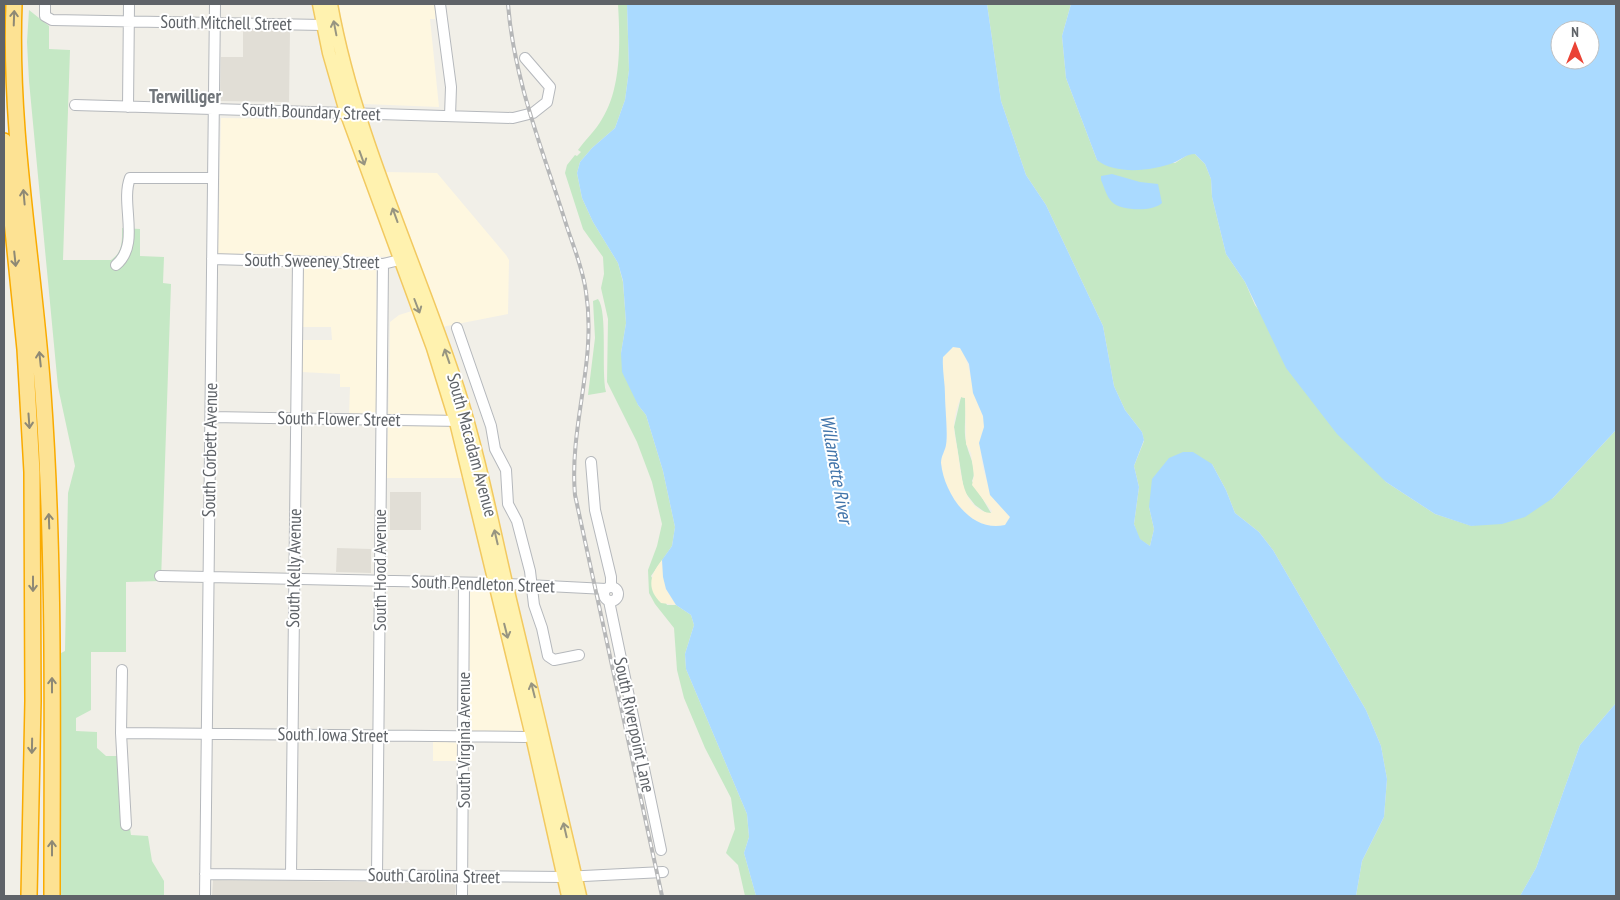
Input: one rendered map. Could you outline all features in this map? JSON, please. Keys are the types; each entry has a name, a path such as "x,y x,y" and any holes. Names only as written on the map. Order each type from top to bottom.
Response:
{"highway":[{"path":"14,4 13,75 43,391 50,570 52,896"},
{"path":"4,141 25,349 30,445 33,628 29,896"}],"main road":[{"name":"South Macadam Avenue","path":"319,4 323,26 352,112 405,258 433,348 462,421 500,584 538,733 570,877 580,896"},
{"name":"South Macadam Avenue","path":"331,4 352,112"},
{"name":"South Macadam Avenue","path":"568,896 570,877"}],"street":[{"name":"South Mitchell Street","path":"45,4 47,18 129,22 323,26"},
{"path":"128,107 129,4"},
{"name":"South Corbett Avenue","path":"205,896 215,4"},
{"path":"440,4 451,87 450,116"},
{"name":"South Boundary Street","path":"75,105 352,112 494,118 524,117 533,113 547,102 550,87 525,58"},
{"path":"116,265 124,255 128,240 130,178 213,178"},
{"name":"South Sweeney Street","path":"212,259 383,264 405,258"},
{"name":"South Kelly Avenue","path":"291,874 298,261"},
{"name":"South Hood Avenue","path":"377,876 383,264"},
{"path":"457,328 491,426 495,449 506,470 508,504 518,521 532,586 534,605 549,658 556,660 579,655"},
{"name":"South Flower Street","path":"211,417 462,421"},
{"path":"591,462 595,510 611,577 608,588"},
{"name":"South Pendleton Street","path":"160,576 608,588"},
{"name":"South Virginia Avenue","path":"462,896 464,583"},
{"name":"South Riverpoint Lane","path":"608,588 617,590 618,596 615,600 609,601 661,850"},
{"path":"122,670 121,733 126,826"},
{"name":"South Iowa Street","path":"121,733 464,737 538,733"},
{"name":"South Carolina Street","path":"205,874 570,877 663,872"}],"shaded area":[{"path":"338,4 435,4 435,19 430,19 439,107 364,104 353,73"},
{"path":"243,30 290,31 289,102 220,101 221,57 243,57"},
{"path":"221,118 343,120 394,257 218,254"},
{"path":"386,172 437,173 509,260 508,314 442,327"},
{"path":"305,266 376,270 378,411 375,415 349,415 350,387 340,387 340,374 301,372 302,340 332,340 331,327 303,327 303,268"},
{"path":"415,310 467,478 387,478 390,322 399,315"},
{"path":"390,492 421,492 421,530 390,530"},
{"path":"337,548 371,549 371,573 336,572"},
{"path":"473,589 488,590 491,594 526,728 524,733 473,732 469,729 470,592"},
{"path":"433,741 458,743 459,761 433,761"},
{"path":"213,880 456,883 455,896 212,896"}],"green space":[{"path":"618,4 627,4 629,70 625,100 615,128 592,148 580,162 577,173 582,198 593,222 618,263 623,282 626,323 621,353 638,405 646,415 663,471 675,527 672,546 651,576 667,605 676,605 691,615 694,625 685,654 686,669 747,814 749,837 744,853 756,896 745,896 738,865 726,853 735,829 731,798 705,748 684,698 677,670 674,628 655,604 649,593 648,570 657,546 662,524 652,482 637,442 607,382 608,319 601,288 604,274 603,257 583,229 565,173 567,165 575,155 577,156 581,152 578,150 597,127 609,106 618,63"},
{"path":"987,4 1071,4 1062,36 1066,78 1097,160 1175,163 1189,154 1195,154 1205,164 1211,179 1212,197 1226,254 1245,282 1255,305 1386,482 1435,514 1472,526 1553,498 1616,430 1616,703 1580,745 1536,868 1520,896 1356,896 1362,861 1384,817 1387,779 1381,746 1366,710 1273,550 1259,532 1235,513 1226,490 1212,464 1149,507 1154,529 1150,546 1139,539 1134,524 1139,487 1134,466 1144,441 1142,432 1125,410 1114,386 1103,326 1046,205 1026,175 1001,101"},
{"path":"29,10 49,26 49,49 70,50 63,260 111,260 120,250 122,228 140,229 140,256 164,257 163,283 171,284 161,581 126,582 126,652 91,652 91,710 76,718 76,731 97,732 97,748 106,756 119,756 131,835 148,836 152,861 164,881 164,896 60,896 59,654 65,651 68,493 75,466 58,387 29,81 27,42"},
{"path":"598,299 603,316 606,392 588,395 595,338 593,301"},
{"path":"961,397 965,398 965,437 974,471 972,481 991,513 986,513 975,505 964,491 954,427"}],"sand":[{"path":"953,347 960,348 964,354 974,393 984,421 981,436 983,469 986,480 996,499 1010,517 1005,525 992,526 970,517 953,498 947,486 941,463 947,433 943,357","holes":["961,397 965,398 966,444 971,453 974,476 972,485 992,511 991,513 982,511 974,506 962,481 954,427 955,415"]},
{"path":"662,560 666,589 676,605 661,603 653,592 652,576"}],"water":[{"name":"Willamette River","path":"627,4 987,4 1001,101 1026,175 1046,205 1103,326 1114,386 1125,410 1142,432 1144,440 1134,466 1139,487 1134,524 1140,539 1150,546 1154,529 1149,507 1152,479 1169,458 1183,452 1193,452 1212,464 1226,490 1235,513 1259,532 1273,550 1366,710 1381,746 1387,779 1384,817 1362,861 1356,896 756,896 744,853 749,837 747,814 686,669 685,654 694,625 691,615 676,605 666,589 663,577 662,560 672,546 675,527 663,471 646,415 638,405 622,372 621,353 626,323 623,281 618,263 593,222 582,198 577,173 580,162 592,148 615,128 625,100 629,70","holes":["953,347 960,348 969,364 973,393 983,416 984,427 979,443 990,495 1010,517 1005,525 992,526 970,517 953,498 943,475 941,460 947,434 943,357"]},
{"path":"1071,4 1616,4 1616,430 1553,498 1525,517 1502,524 1471,526 1435,514 1386,482 1337,434 1286,368 1245,282 1226,254 1212,197 1211,179 1205,164 1195,154 1164,166 1144,170 1123,170 1105,165 1097,160 1066,78 1062,36"},
{"path":"1112,174 1140,182 1158,184 1162,203 1145,209 1129,209 1116,205 1108,197 1101,180 1101,176"},
{"path":"1616,703 1616,896 1520,896 1536,868 1580,745"}],"railway":[{"path":"508,4 511,33 523,89 585,283 588,343 576,444 574,469 575,495 662,896"}],"district":[{"name":"Terwilliger","path":"185,96"}]}
